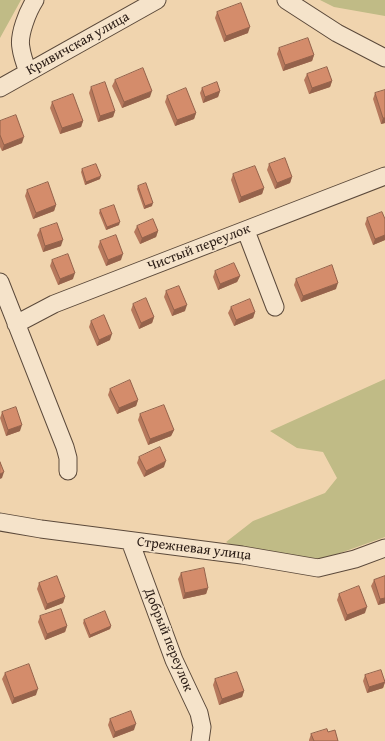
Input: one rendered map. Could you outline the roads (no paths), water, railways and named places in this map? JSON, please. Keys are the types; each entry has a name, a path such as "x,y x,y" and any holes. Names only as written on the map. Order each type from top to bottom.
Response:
{"street":[{"path":"28,72 20,46 23,27 30,7 35,0"},
{"name":"Кривичская улица","path":"0,88 157,0"},
{"path":"286,0 337,33 385,58"},
{"name":"Чистый переулок","path":"16,324 54,304 385,176"},
{"path":"246,231 275,307"},
{"path":"0,282 65,447 68,458 68,471"},
{"name":"Стрежневая улица","path":"0,522 242,554 318,568 355,559 385,548"},
{"name":"Добрый переулок","path":"130,540 174,660 199,713 202,727 200,741"}]}
